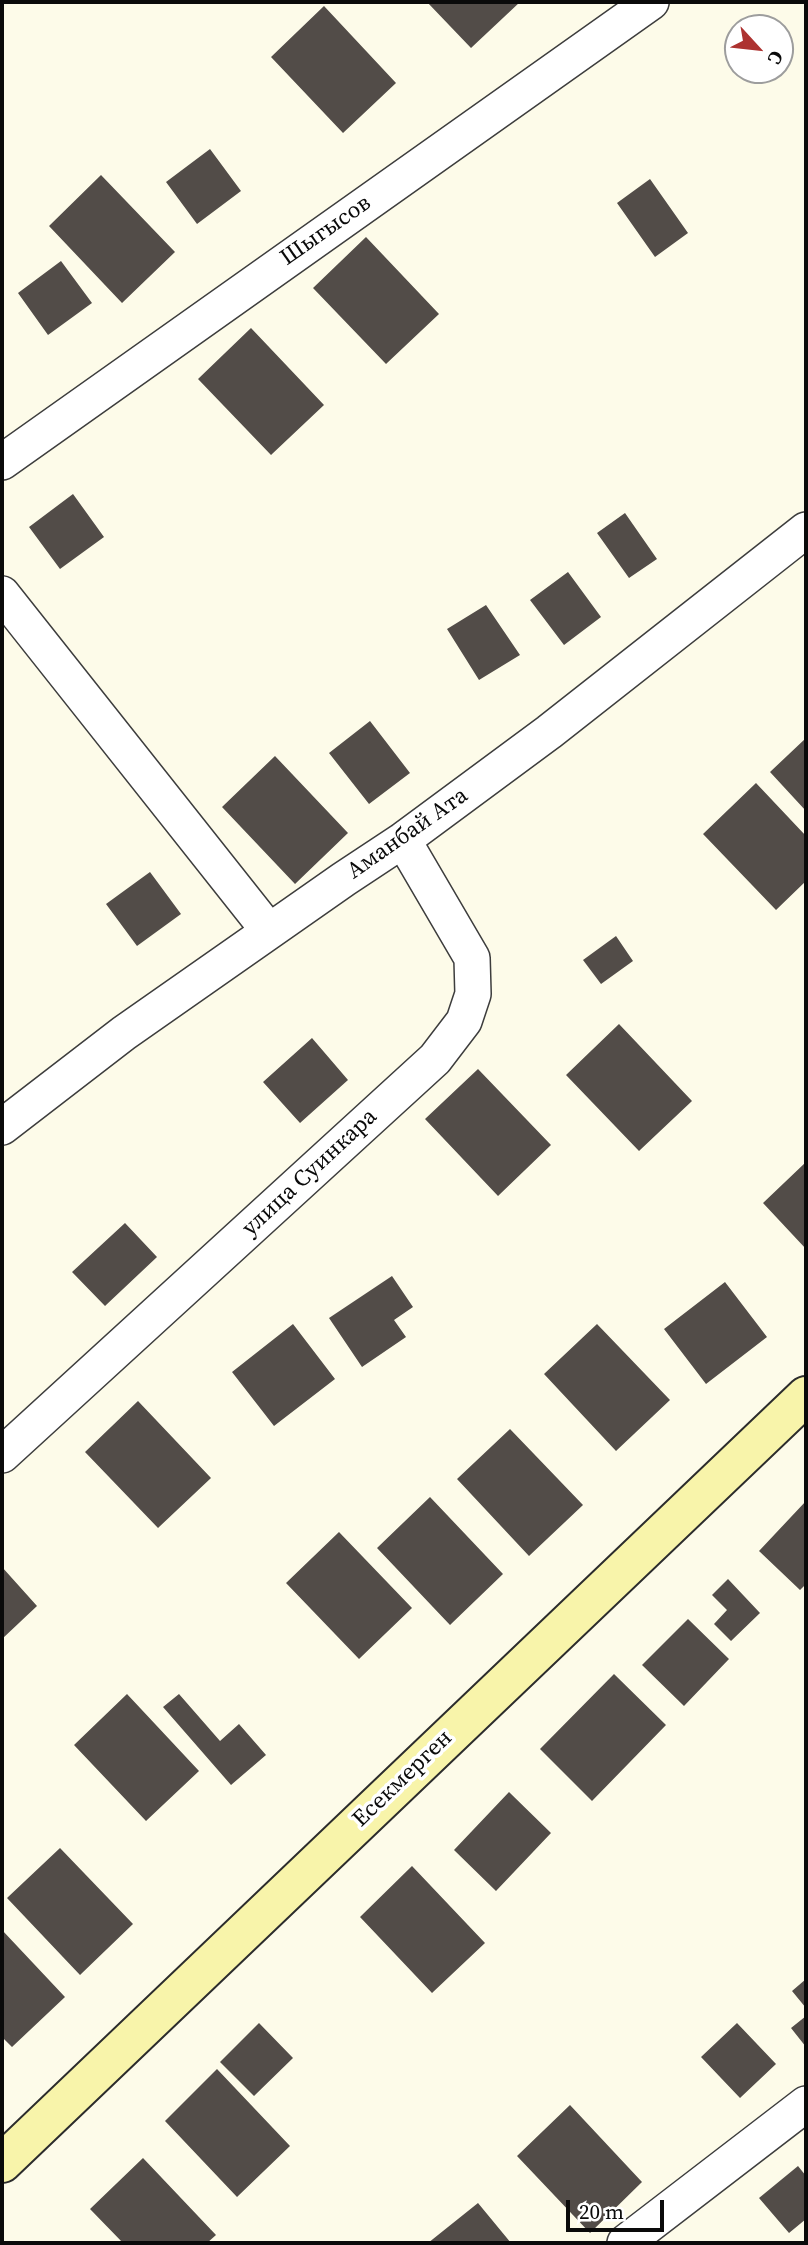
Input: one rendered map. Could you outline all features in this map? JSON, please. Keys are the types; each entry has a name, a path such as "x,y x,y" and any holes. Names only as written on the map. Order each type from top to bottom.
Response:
{"street":[{"name":"Шыгысов","path":"2,462 651,2"},
{"name":"Аманбай Ата","path":"2,1127 124,1033 403,840 549,732 806,530"},
{"path":"2,594 269,931"},
{"name":"улица Суинкара","path":"2,1455 435,1059 464,1021 473,994 472,958 403,840"},
{"name":"Eсекмерген","path":"2,2164 806,1396"},
{"path":"625,2243 806,2104"}],"building":[{"path":"427,2 520,2 471,48"},
{"path":"324,6 396,83 343,133 271,57"},
{"path":"210,149 241,191 197,224 166,182"},
{"path":"101,175 175,252 122,303 49,226"},
{"path":"650,179 688,233 655,257 617,203"},
{"path":"366,237 439,314 386,364 313,288"},
{"path":"61,261 92,303 48,335 18,293"},
{"path":"251,328 324,405 271,455 198,379"},
{"path":"73,494 104,537 60,569 29,527"},
{"path":"625,513 657,559 629,578 597,533"},
{"path":"568,572 601,617 564,645 530,600"},
{"path":"486,605 520,655 479,680 447,629"},
{"path":"370,721 410,773 369,804 329,753"},
{"path":"806,738 806,811 770,772"},
{"path":"275,756 348,833 295,884 222,807"},
{"path":"756,783 806,836 806,881 776,910 703,834"},
{"path":"150,872 181,914 137,946 106,904"},
{"path":"616,936 633,961 601,984 583,960"},
{"path":"619,1024 692,1101 639,1151 566,1075"},
{"path":"312,1038 348,1080 300,1123 263,1082"},
{"path":"478,1069 551,1145 498,1196 425,1119"},
{"path":"806,1162 806,1249 763,1203"},
{"path":"125,1223 157,1257 105,1306 72,1272"},
{"path":"392,1276 413,1307 394,1320 406,1337 362,1367 329,1318"},
{"path":"725,1282 767,1337 706,1384 664,1329"},
{"path":"293,1324 335,1379 274,1426 232,1372"},
{"path":"597,1324 670,1400 616,1451 544,1374"},
{"path":"138,1401 211,1478 158,1528 85,1452"},
{"path":"510,1429 583,1505 529,1556 457,1479"},
{"path":"430,1497 503,1574 450,1625 377,1548"},
{"path":"806,1501 806,1584 800,1590 759,1551"},
{"path":"339,1532 412,1608 359,1659 286,1583"},
{"path":"2,1567 37,1606 2,1639"},
{"path":"728,1579 760,1613 731,1641 714,1624 727,1610 712,1595"},
{"path":"688,1619 729,1659 684,1706 642,1665"},
{"path":"614,1674 666,1725 592,1801 540,1749"},
{"path":"127,1694 199,1771 146,1821 74,1745"},
{"path":"179,1694 220,1741 239,1724 266,1755 231,1785 163,1707"},
{"path":"509,1792 551,1833 496,1891 454,1850"},
{"path":"60,1848 133,1924 80,1975 7,1898"},
{"path":"412,1866 485,1943 432,1993 360,1917"},
{"path":"2,1930 65,1997 12,2047 2,2037"},
{"path":"806,1979 806,2008 792,1991"},
{"path":"806,2016 806,2047 791,2028"},
{"path":"259,2023 293,2058 254,2096 220,2062"},
{"path":"737,2023 776,2064 740,2098 701,2057"},
{"path":"217,2069 290,2146 237,2197 165,2121"},
{"path":"570,2105 642,2182 590,2233 517,2156"},
{"path":"143,2158 216,2235 207,2243 123,2243 90,2209"},
{"path":"798,2166 806,2176 806,2219 789,2233 759,2198"},
{"path":"478,2203 511,2243 428,2243"}]}
